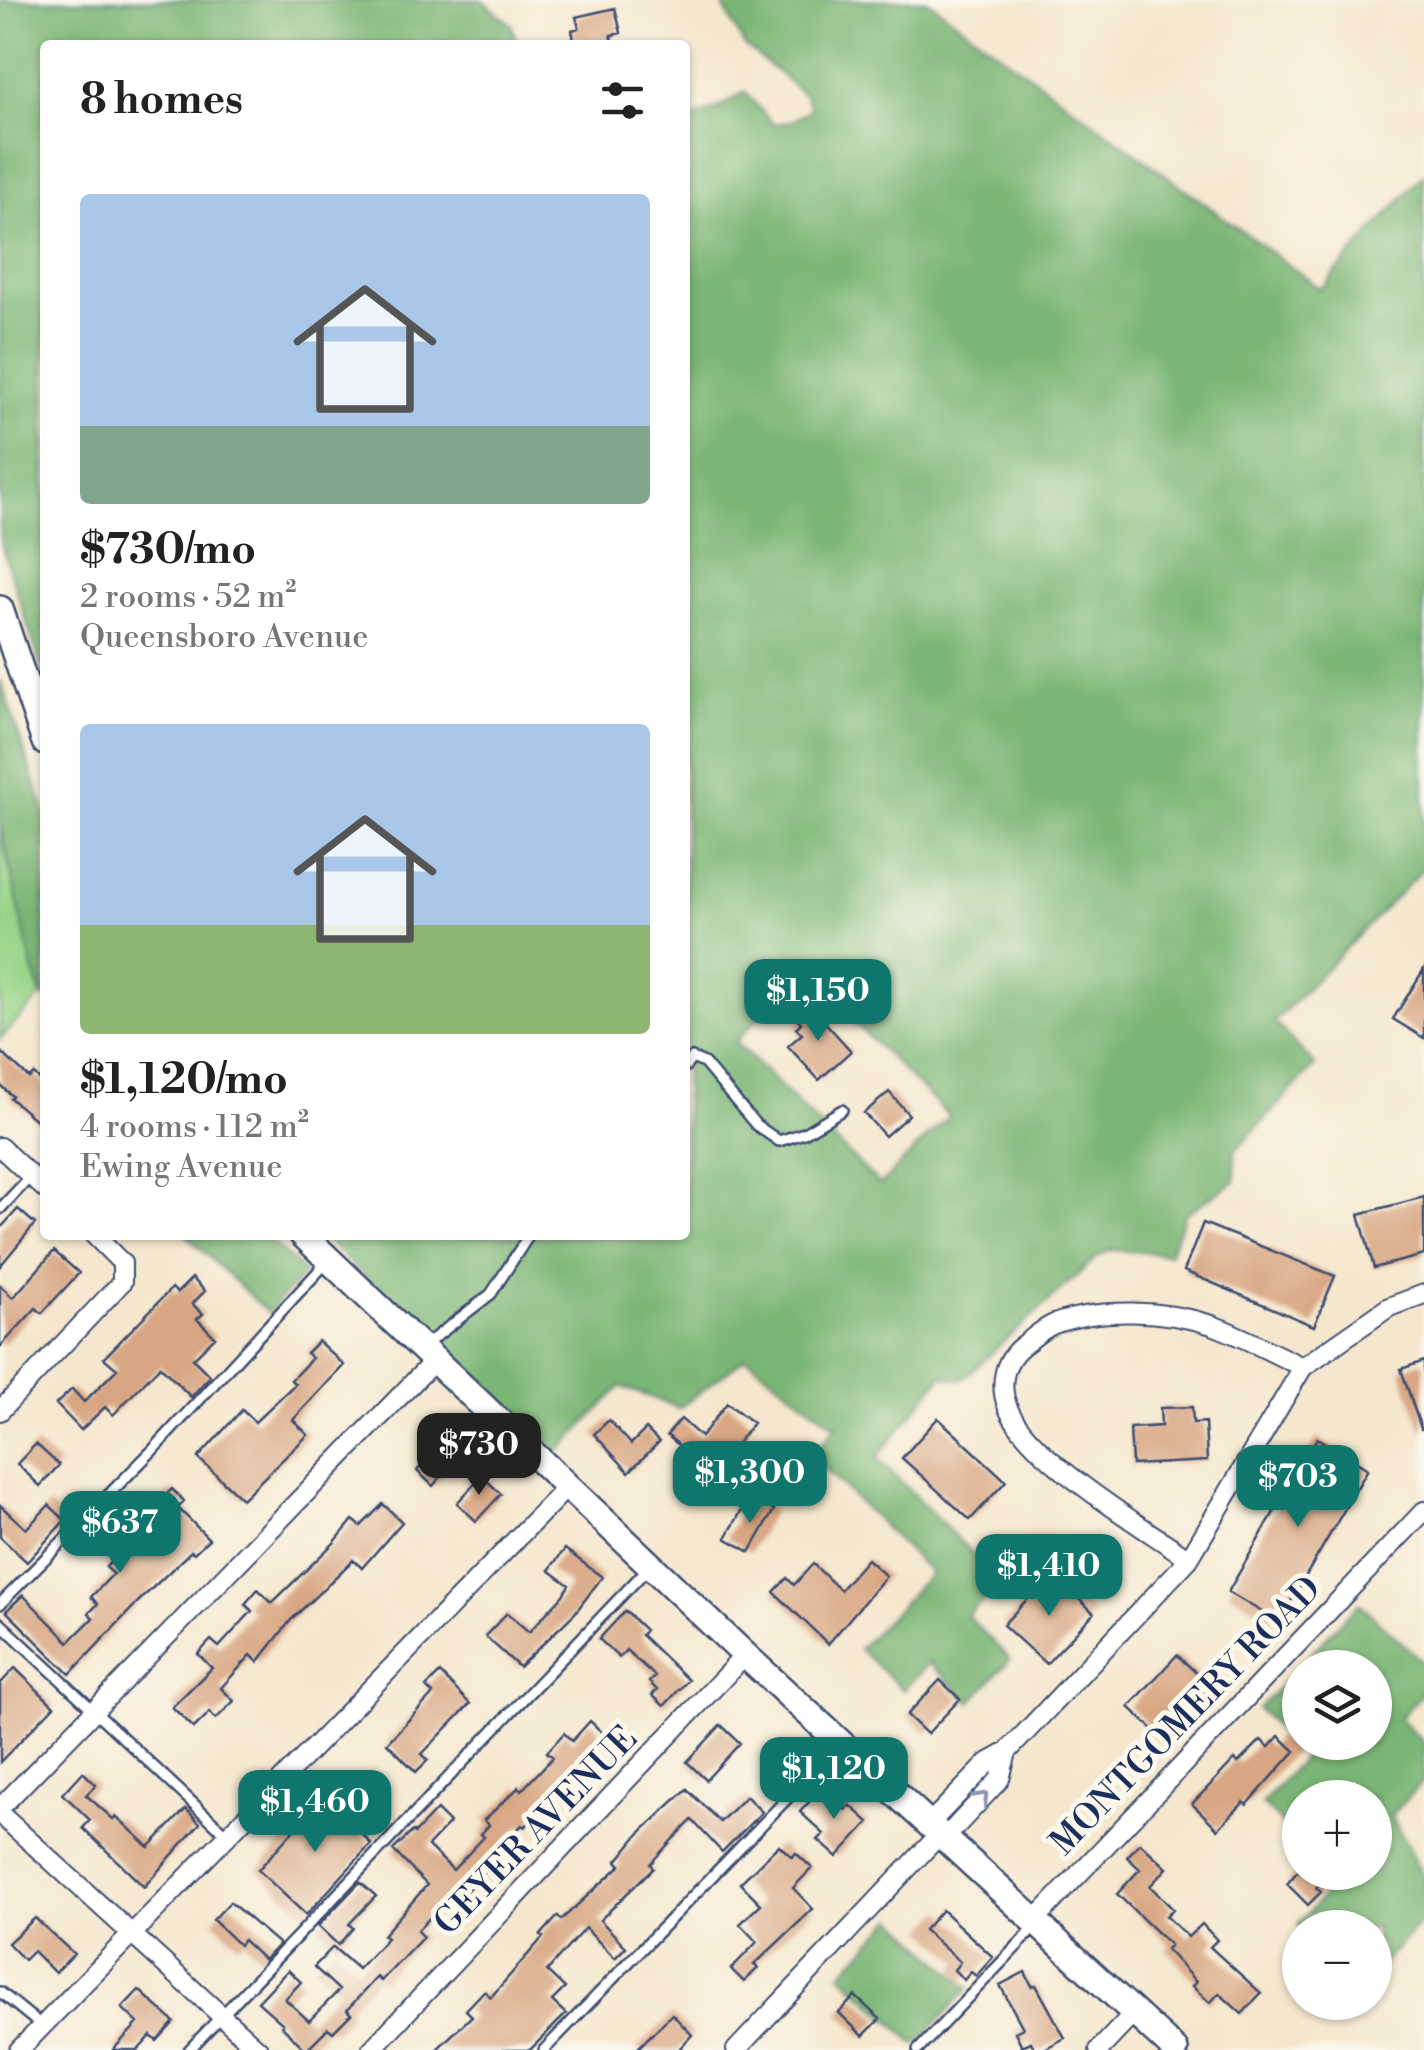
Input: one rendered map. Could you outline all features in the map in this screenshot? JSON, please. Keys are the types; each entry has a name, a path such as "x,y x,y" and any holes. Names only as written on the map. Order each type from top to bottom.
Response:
{"street":[{"path":"0,610 40,727"},
{"path":"0,1148 38,1183"},
{"path":"0,1412 115,1291 124,1272 114,1254 99,1240"},
{"path":"307,1240 745,1655 1174,2050"},
{"path":"736,2050 938,1832 989,1762 1007,1752 1189,1559 1303,1367 1389,1307 1424,1294"},
{"path":"1189,1559 1080,1484 1030,1438 1009,1411 1002,1384 1012,1354 1050,1326 1085,1315 1133,1311 1211,1325 1303,1367"},
{"path":"259,2050 0,1811 428,1354"},
{"path":"18,2050 568,1486"},
{"name":"MONTGOMERY ROAD","path":"1036,1922 1424,1511"},
{"name":"GEYER AVENUE","path":"372,2050 745,1655"},
{"path":"1099,2050 1134,2013"}],"lane":[{"path":"690,1060 704,1063 744,1112 780,1141 804,1133 842,1110"},
{"path":"0,1209 38,1183"},
{"path":"428,1354 491,1294 526,1240"},
{"path":"0,1604 152,1451 329,1260"},
{"path":"189,2050 650,1566"},
{"path":"0,1622 228,1836"},
{"path":"544,2050 841,1743"},
{"path":"918,2050 1036,1922"},
{"path":"0,1992 42,2026"}],"green space":[{"path":"0,0 482,0 512,25 516,40 40,40 40,664 0,541"},
{"path":"720,0 927,0 1321,289 1424,174 1424,868 1274,1022 1315,1065 1235,1151 1235,1181 1185,1214 1169,1254 1110,1250 1096,1258 962,1380 942,1376 877,1458 1001,1582 967,1616 1010,1659 971,1702 929,1663 903,1690 859,1649 931,1573 812,1456 836,1426 746,1357 679,1408 621,1386 555,1456 325,1240 690,1240 690,119 745,92 773,124 790,122 811,109 805,95 744,45","holes":["803,972 949,1116 880,1185 735,1042"]},
{"path":"0,680 40,797 40,988 34,973 0,825"},
{"path":"0,825 40,997 0,1039"},
{"path":"191,1240 270,1240 305,1273 268,1313"},
{"path":"1359,1603 1424,1663 1424,1691 1399,1719 1424,1743 1424,1780 1392,1814 1392,1780 1283,1780 1301,1760 1392,1760 1392,1650 1314,1650"},
{"path":"1282,1684 1282,1733 1258,1709"},
{"path":"1282,1781 1282,1823 1262,1803"},
{"path":"1392,1817 1424,1879 1424,1918 1392,1954 1392,1910 1310,1910 1328,1890 1392,1890"},
{"path":"894,1918 969,1988 916,2045 841,1974"}],"building":[{"path":"615,8 621,33 611,35 612,40 574,40 572,30 579,28 576,17"},
{"path":"1424,969 1424,1038 1393,1019"},
{"path":"810,1006 851,1051 819,1080 788,1046 802,1034 796,1028 801,1023 797,1018"},
{"path":"0,1051 29,1078 34,1074 40,1080 40,1124 10,1098 0,1085"},
{"path":"889,1092 909,1115 885,1136 864,1113"},
{"path":"1424,1197 1424,1255 1374,1268 1359,1214"},
{"path":"18,1209 35,1224 0,1266 0,1229"},
{"path":"1203,1223 1335,1276 1314,1326 1184,1271"},
{"path":"54,1251 79,1273 42,1313 36,1308 0,1347 0,1285 13,1298"},
{"path":"192,1278 205,1291 192,1304 203,1314 197,1319 215,1337 193,1359 210,1376 191,1397 160,1366 113,1415 105,1407 81,1430 56,1404 72,1389 84,1402 117,1369 104,1358 172,1288 177,1293"},
{"path":"318,1341 344,1365 293,1420 308,1435 242,1499 198,1458 242,1410 255,1422 295,1384 291,1380 312,1358 306,1353"},
{"path":"1424,1361 1424,1429 1421,1429 1401,1369"},
{"path":"727,1403 753,1423 709,1479 683,1459 688,1453 667,1435 681,1419 701,1437"},
{"path":"1192,1407 1193,1423 1205,1422 1207,1461 1132,1465 1130,1428 1161,1426 1160,1408"},
{"path":"938,1418 1006,1481 970,1520 902,1458"},
{"path":"609,1420 631,1444 646,1429 659,1442 629,1472 594,1434"},
{"path":"1317,1438 1368,1469 1279,1622 1228,1592"},
{"path":"443,1441 459,1455 433,1486 417,1471"},
{"path":"36,1444 59,1465 40,1486 17,1464"},
{"path":"482,1476 501,1494 476,1521 457,1503"},
{"path":"172,1489 184,1501 178,1508 209,1539 139,1601 70,1674 6,1611 23,1595 69,1642 93,1618 89,1613 98,1604 91,1597 113,1574 106,1567 116,1557 93,1534 103,1524 110,1531 136,1504 147,1514"},
{"path":"760,1502 774,1510 750,1552 726,1538 742,1510 747,1513 753,1505 758,1508"},
{"path":"383,1504 402,1522 362,1568 353,1560 291,1620 258,1662 251,1655 221,1688 234,1701 216,1719 210,1712 194,1728 172,1707 212,1668 198,1654 211,1640 219,1647 252,1611 245,1604 258,1589 272,1603 353,1520 361,1526"},
{"path":"0,1505 26,1529 49,1505 65,1520 27,1562 0,1537"},
{"path":"565,1549 602,1577 575,1613 519,1667 485,1636 507,1613 529,1632 569,1585 549,1570"},
{"path":"867,1559 886,1576 828,1644 774,1592 787,1578 794,1585 813,1564 840,1590"},
{"path":"1052,1573 1094,1613 1046,1664 1003,1625"},
{"path":"625,1611 645,1630 641,1635 688,1680 664,1706 652,1695 657,1690 649,1682 655,1676 626,1650 619,1658 599,1639"},
{"path":"1177,1655 1219,1694 1171,1746 1129,1707"},
{"path":"15,1668 54,1706 0,1762 0,1684"},
{"path":"440,1673 470,1704 422,1754 428,1760 416,1772 387,1743 433,1694 426,1687"},
{"path":"940,1680 960,1699 927,1734 907,1715"},
{"path":"590,1721 605,1735 580,1762 586,1767 525,1827 522,1825 454,1904 449,1898 417,1931 423,1937 381,1981 377,1977 333,2032 328,2028 306,2050 258,2002 288,1970 301,1982 285,1999 309,2021 339,1990 314,1967 333,1947 358,1969 427,1885 393,1850 437,1810 450,1823 428,1846 453,1870 484,1837 481,1834 489,1825 484,1820 519,1787 522,1790 553,1757 547,1752 564,1733 572,1741"},
{"path":"721,1725 740,1743 706,1780 687,1762"},
{"path":"1279,1736 1282,1760 1287,1760 1247,1805 1244,1802 1218,1829 1192,1804 1235,1759 1238,1763 1261,1740 1269,1747"},
{"path":"83,1772 96,1785 86,1795 149,1847 186,1809 200,1823 144,1887 83,1828 90,1820 63,1794"},
{"path":"822,1788 846,1810 850,1805 869,1822 837,1857 818,1840 824,1834 800,1812"},
{"path":"687,1789 720,1822 746,1796 762,1812 722,1852 692,1820 650,1864 653,1868 600,1920 626,1947 615,1958 585,1928 547,1971 565,1988 552,2001 566,2014 530,2050 436,2050 472,2016 466,2010 484,1991 491,1997 558,1916 561,1920 621,1865 617,1861 639,1834"},
{"path":"326,1794 371,1844 306,1915 258,1870"},
{"path":"1140,1843 1167,1868 1150,1886 1173,1909 1166,1916 1188,1937 1202,1924 1217,1940 1210,1947 1261,1993 1242,2014 1219,1993 1210,2003 1192,1986 1196,1982 1166,1949 1170,1945 1117,1894 1140,1869 1127,1857"},
{"path":"779,1845 792,1857 796,1853 812,1868 793,1888 813,1909 754,1965 758,1968 744,1982 731,1969 757,1942 740,1924 761,1904 740,1883"},
{"path":"360,1882 376,1896 349,1924 353,1928 338,1945 318,1926"},
{"path":"1293,1890 1321,1892 1308,1905"},
{"path":"230,1902 279,1944 264,1960 243,1940 239,1945 213,1920"},
{"path":"942,1910 993,1957 976,1976 971,1972 964,1980 954,1970 960,1962 924,1930"},
{"path":"35,1918 74,1954 55,1973 33,1951 24,1960 8,1943"},
{"path":"1025,1972 1065,2038 1042,2050 1035,2050 1031,2042 1022,2046 1015,2032 1023,2028 1000,1985"},
{"path":"139,1990 174,2022 157,2041 151,2036 138,2050 113,2050 138,2023 122,2008"},
{"path":"855,1996 880,2019 863,2036 839,2013"},
{"path":"672,2014 692,2035 678,2050 636,2050"}]}
